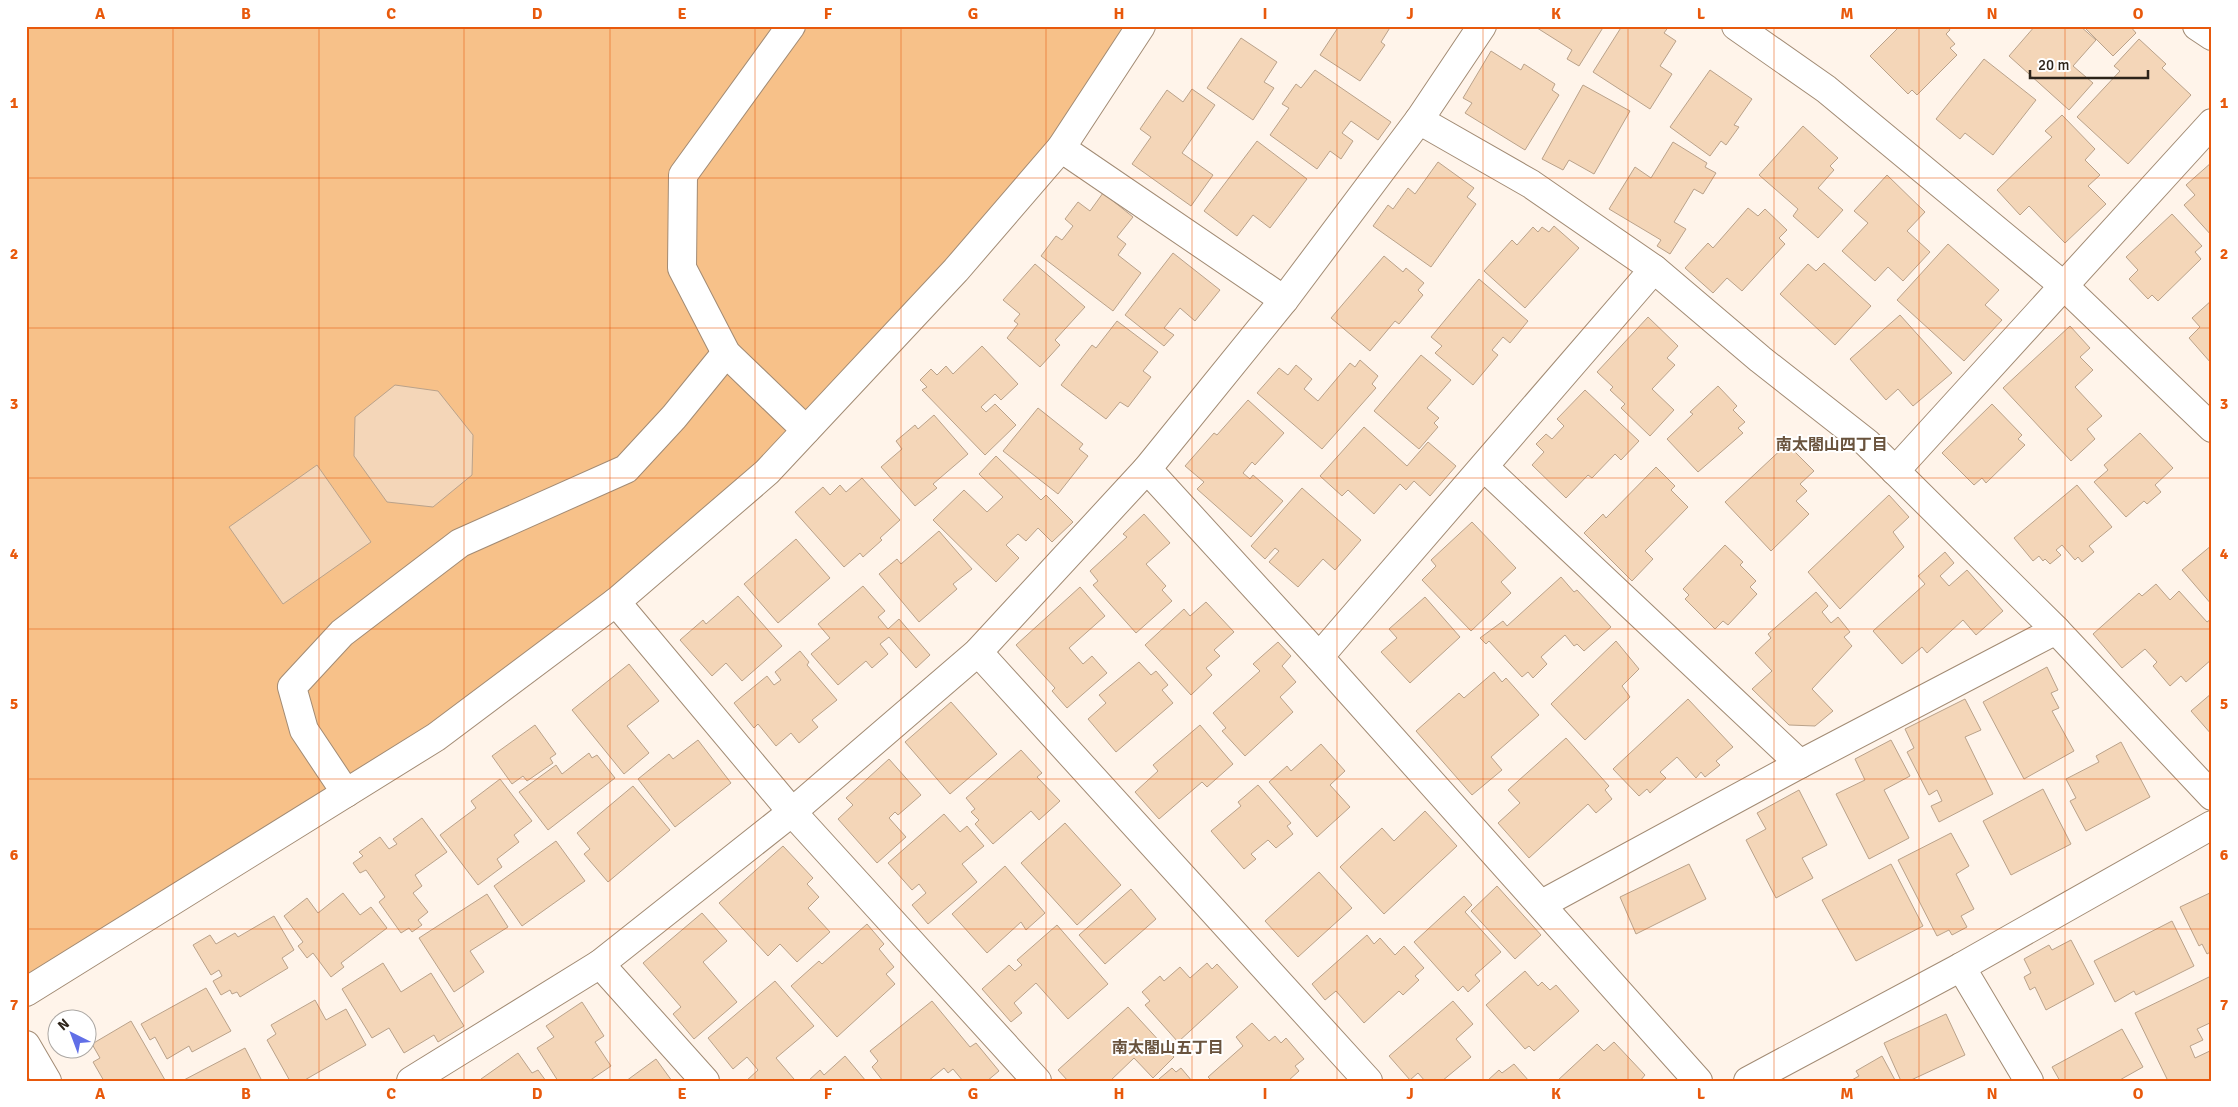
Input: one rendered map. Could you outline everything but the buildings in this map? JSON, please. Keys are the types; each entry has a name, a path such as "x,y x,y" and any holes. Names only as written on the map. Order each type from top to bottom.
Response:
{"street":[{"path":"791,26 682,175 682,268 726,353 806,430"},
{"path":"26,992 436,737 616,602 767,472 956,270 1061,148 1142,26"},
{"path":"411,1081 600,964 792,812 978,652 1146,470 1284,300 1419,120 1482,26"},
{"path":"1736,26 1826,89 2064,286 2212,428"},
{"path":"2197,26 2212,36"},
{"path":"1419,120 1531,184 1654,269 1760,359 1867,443 2056,630 2212,796"},
{"path":"1895,471 2212,123"},
{"path":"1061,148 1284,300"},
{"path":"1319,657 1654,269"},
{"path":"346,793 304,730 292,687 342,633 460,543 626,469 674,417 726,353"},
{"path":"1484,467 1800,764"},
{"path":"1146,470 1319,657 1542,904 1698,1081"},
{"path":"616,602 792,812 1037,1081"},
{"path":"1542,904 1800,764 2056,630"},
{"path":"978,652 1368,1081"},
{"path":"1748,1081 1961,967 2212,825"},
{"path":"600,964 705,1081"},
{"path":"1961,967 2029,1081"},
{"path":"26,1045 46,1081"}],"shaded area":[{"path":"26,26 1141,26 948,281 603,619 26,993"}],"district":[{"name":"南太閤山四丁目","path":"1832,445"},
{"name":"南太閤山五丁目","path":"1168,1048"}]}
